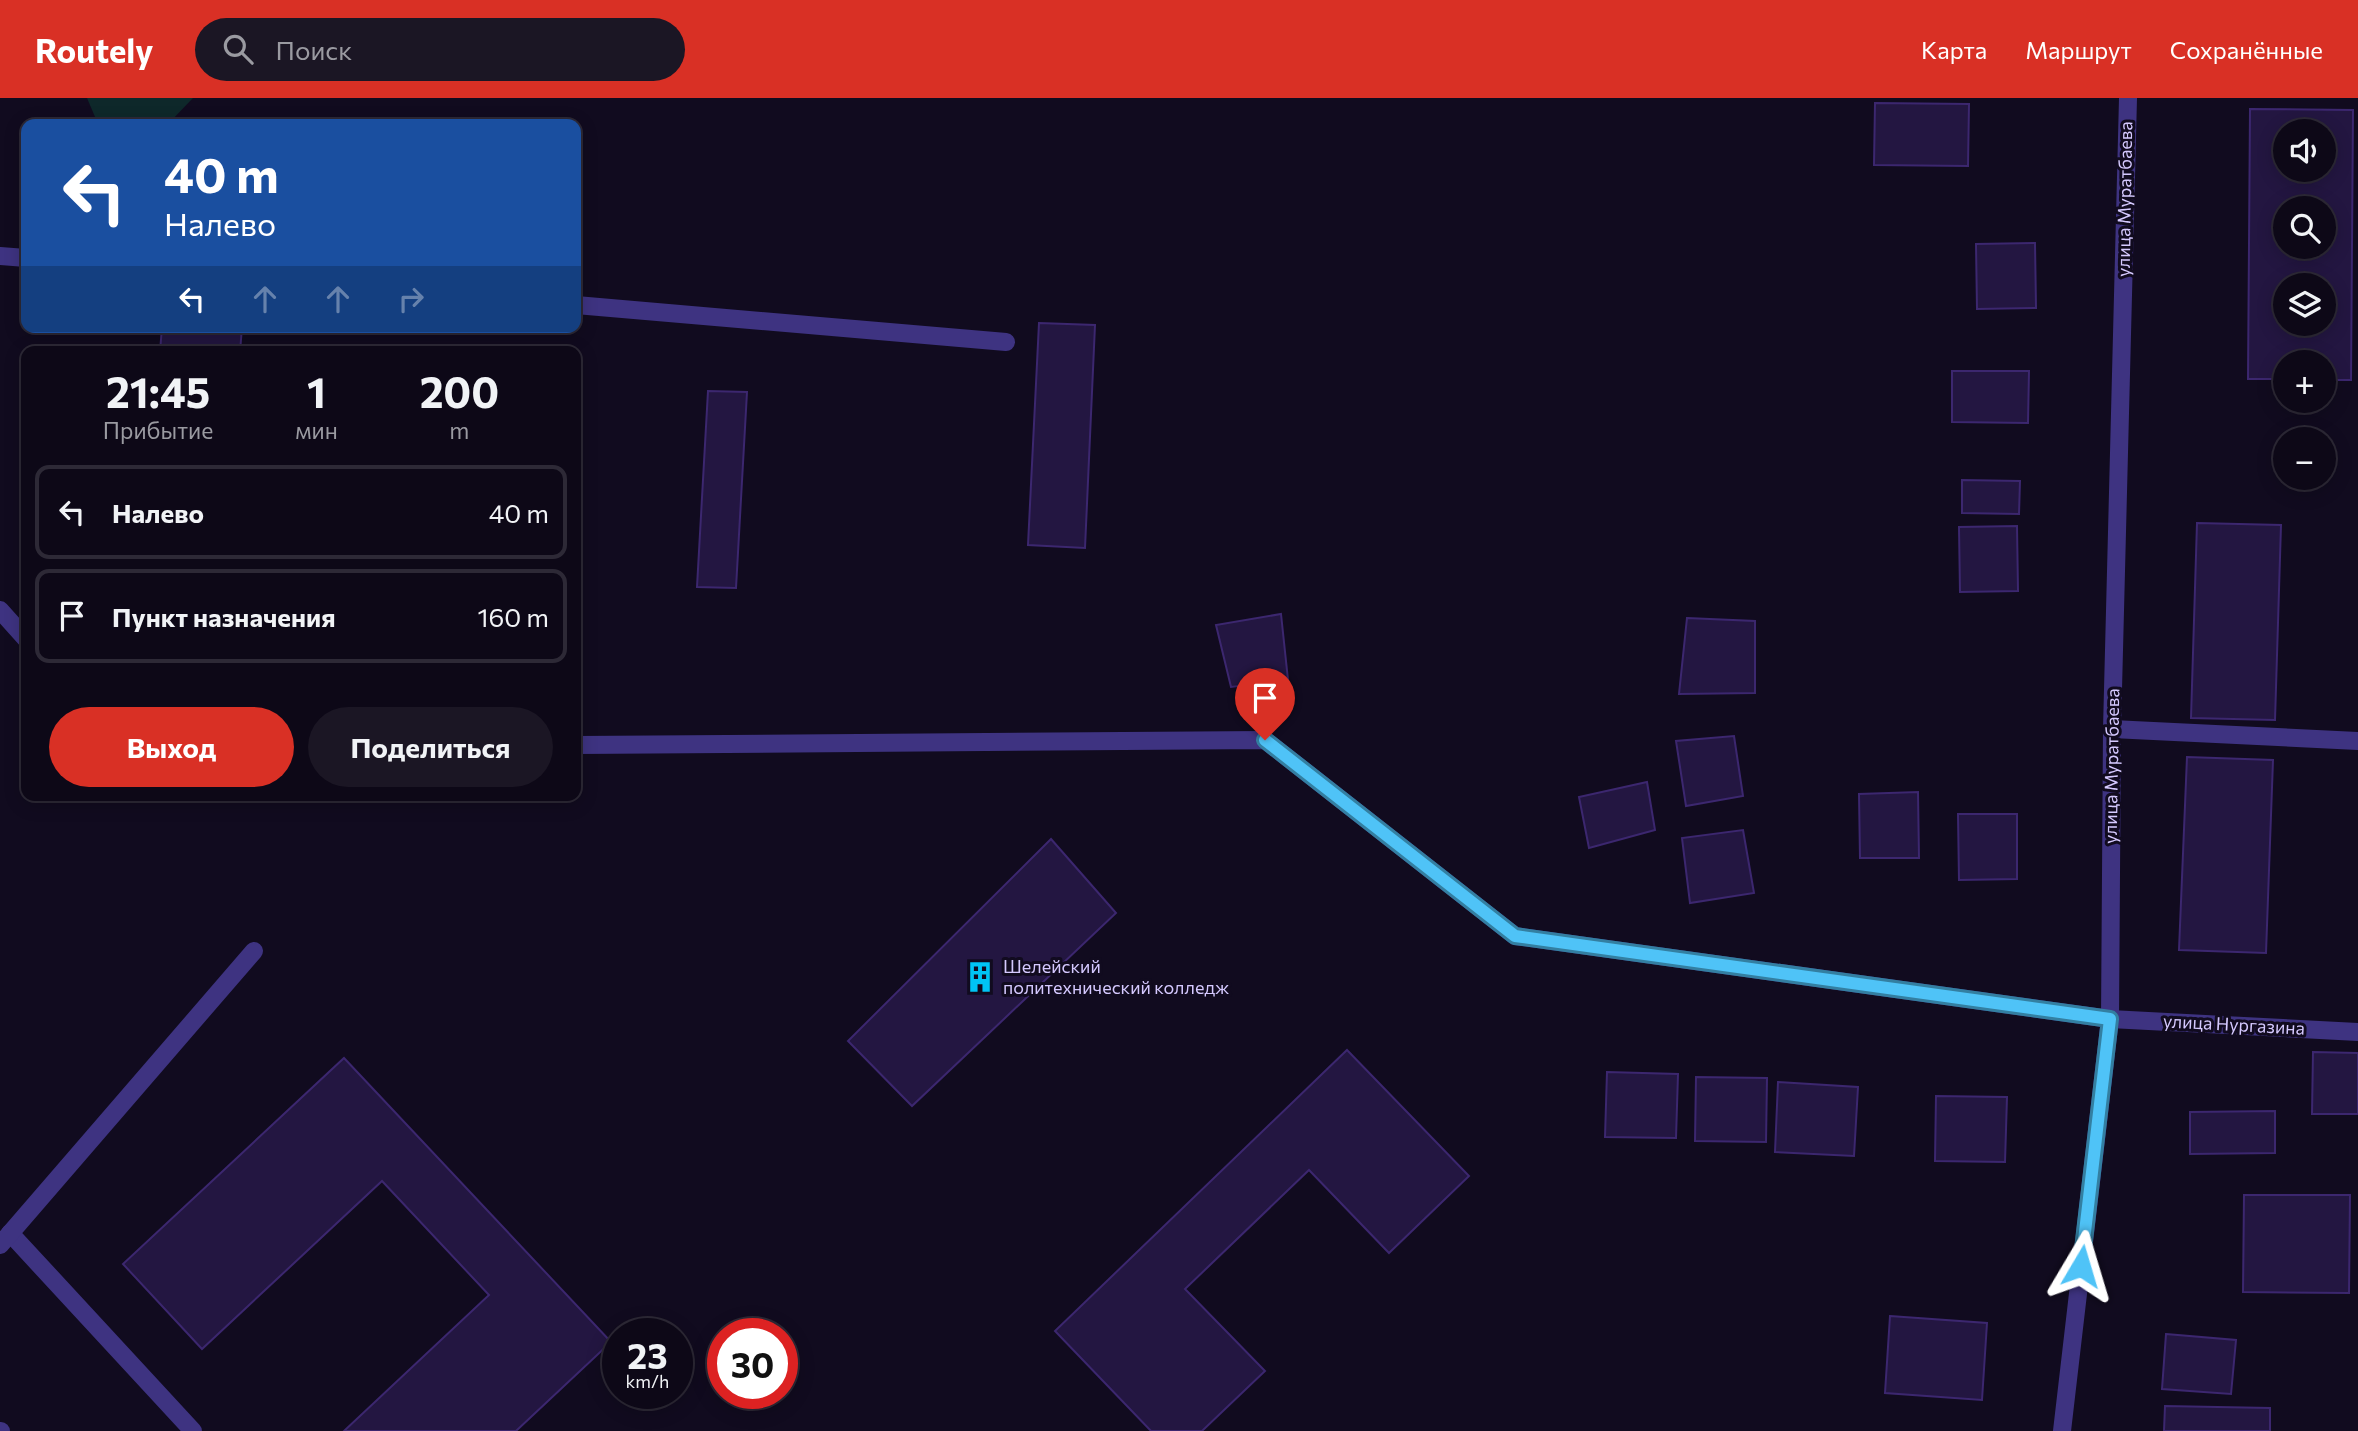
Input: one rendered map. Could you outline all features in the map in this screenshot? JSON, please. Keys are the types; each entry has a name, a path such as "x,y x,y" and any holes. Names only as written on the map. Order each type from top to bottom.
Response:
{"street":[{"name":"улица Муратбаева","path":"2062,1431 2110,1019 2112,729 2128,98"},
{"path":"0,256 21,258"},
{"path":"581,305 1006,342"},
{"path":"0,610 21,633"},
{"path":"2112,729 2358,741"},
{"name":"улица Нургазина","path":"581,745 1265,740 1515,936 2110,1019 2358,1032"},
{"path":"193,1431 5,1239 254,951"}],"green space":[{"path":"87,98 193,98 173,119 96,119"}],"building":[{"path":"1875,103 1969,104 1968,166 1874,165"},
{"path":"2250,109 2353,110 2351,380 2336,380 2336,350 2273,350 2273,379 2248,379"},
{"path":"2035,243 2036,308 1977,309 1976,244"},
{"path":"1039,323 1095,325 1085,548 1028,545"},
{"path":"162,333 242,333 240,346 160,346"},
{"path":"1952,371 2029,371 2028,423 1952,422"},
{"path":"708,391 747,392 736,588 697,587"},
{"path":"1962,480 2020,481 2019,514 1962,513"},
{"path":"2197,523 2281,525 2275,720 2191,718"},
{"path":"2017,526 2018,591 1960,592 1959,527"},
{"path":"1281,614 1288,680 1231,687 1216,625"},
{"path":"1687,618 1755,621 1755,693 1679,694"},
{"path":"1734,736 1743,796 1686,806 1676,741"},
{"path":"2187,757 2273,760 2266,953 2179,950"},
{"path":"1647,782 1655,830 1589,848 1579,797"},
{"path":"1918,792 1919,858 1860,858 1859,794"},
{"path":"1958,814 2017,814 2017,879 1959,880"},
{"path":"1743,830 1754,893 1690,903 1682,838"},
{"name":"Шелейский политехнический колледж","path":"1051,839 1116,913 912,1106 848,1041"},
{"path":"1347,1050 1469,1176 1389,1253 1309,1170 1185,1289 1265,1371 1202,1431 1151,1431 1055,1331"},
{"path":"2313,1052 2358,1053 2358,1114 2312,1114"},
{"path":"344,1058 602,1332 602,1350 516,1431 344,1431 489,1295 382,1181 202,1349 123,1264"},
{"path":"1607,1072 1678,1074 1676,1138 1605,1137"},
{"path":"1696,1077 1767,1078 1766,1142 1695,1141"},
{"path":"1778,1082 1858,1087 1854,1156 1775,1152"},
{"path":"1936,1096 2007,1097 2005,1162 1935,1161"},
{"path":"2275,1111 2275,1153 2190,1154 2190,1112"},
{"path":"2244,1195 2350,1195 2349,1293 2243,1292"},
{"path":"1890,1316 1987,1323 1982,1400 1885,1393"},
{"path":"2166,1334 2236,1340 2231,1394 2162,1389"},
{"path":"2165,1406 2270,1408 2270,1431 2164,1431"}],"place":[{"name":"Шелейский политехнический колледж","path":"980,977"}],"route":[{"path":"1265,740 1515,936 2110,1019 2081,1266"}]}
